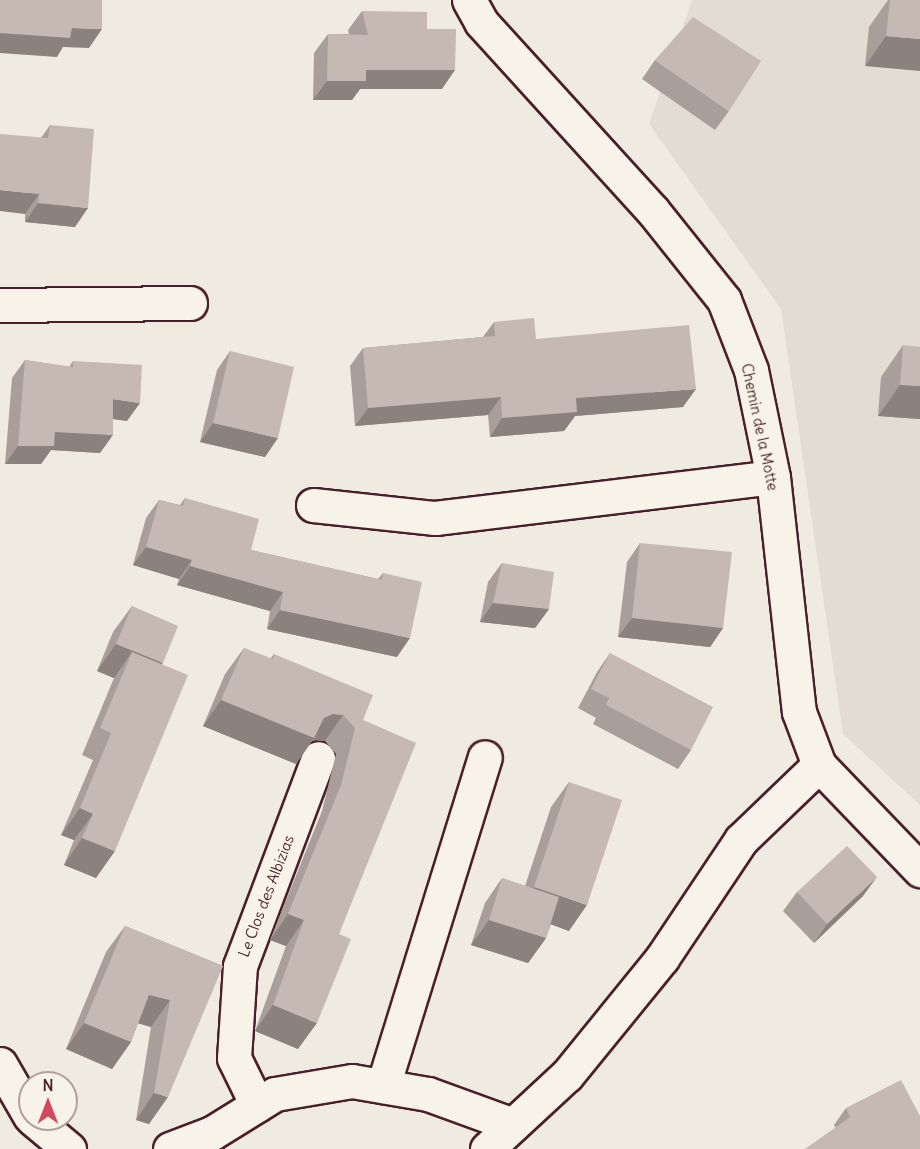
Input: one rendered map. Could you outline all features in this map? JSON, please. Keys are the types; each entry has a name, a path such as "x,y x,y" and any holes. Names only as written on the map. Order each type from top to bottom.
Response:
{"street":[{"name":"Chemin de la Motte","path":"469,0 481,22 653,211 724,300 751,370 773,477 799,712 819,765 920,870"},
{"path":"0,305 190,303"},
{"path":"313,505 435,519 773,477"},
{"path":"382,1086 485,757"},
{"name":"Le Clos des Albizias","path":"257,1105 234,1058 240,966 318,758"},
{"path":"487,1149 567,1076 662,958 741,840 819,765"},
{"path":"0,1064 18,1094"},
{"path":"170,1149 212,1133 275,1094 352,1081 428,1094 513,1125"},
{"path":"48,1131 69,1149"}],"shaded area":[{"path":"692,0 920,0 920,805 843,734 781,309 649,124"}],"building":[{"path":"0,0 102,0 102,29 72,28 70,38 0,33"},
{"path":"890,0 920,0 920,39 886,36"},
{"path":"362,11 427,12 427,29 456,29 455,70 366,70 366,81 327,81 328,34 368,35"},
{"path":"693,17 761,61 729,111 655,60"},
{"path":"50,125 94,129 88,208 38,203 39,194 0,190 0,134 48,138"},
{"path":"534,318 536,339 689,325 696,389 576,398 577,412 502,418 501,397 368,408 363,348 495,336 494,322"},
{"path":"903,345 920,347 920,386 900,385"},
{"path":"230,351 294,367 278,438 213,423"},
{"path":"25,360 73,367 73,361 142,365 140,403 113,399 113,435 55,432 54,446 18,446"},
{"path":"185,498 259,519 251,550 382,580 383,573 422,582 410,638 280,610 283,592 190,566 192,560 146,547 159,500 183,506"},
{"path":"640,543 732,552 723,628 632,618"},
{"path":"502,563 554,572 549,609 493,603"},
{"path":"132,606 178,626 163,663 116,644"},
{"path":"244,648 273,659 274,654 373,695 363,720 416,743 339,934 351,939 317,1023 273,1005 304,920 288,914 341,785 355,728 343,715 333,714 324,718 314,738 221,700"},
{"path":"132,652 188,675 115,851 82,838 93,814 80,808 111,733 100,728"},
{"path":"610,653 713,707 691,750 606,705 609,698 591,689"},
{"path":"569,782 622,800 587,905 534,887"},
{"path":"847,846 877,877 827,924 797,892"},
{"path":"502,878 559,897 546,938 489,920"},
{"path":"125,926 223,966 168,1097 154,1093 170,1000 149,995 131,1042 84,1023"},
{"path":"901,1080 920,1116 920,1149 805,1149 850,1117 846,1108"}]}
